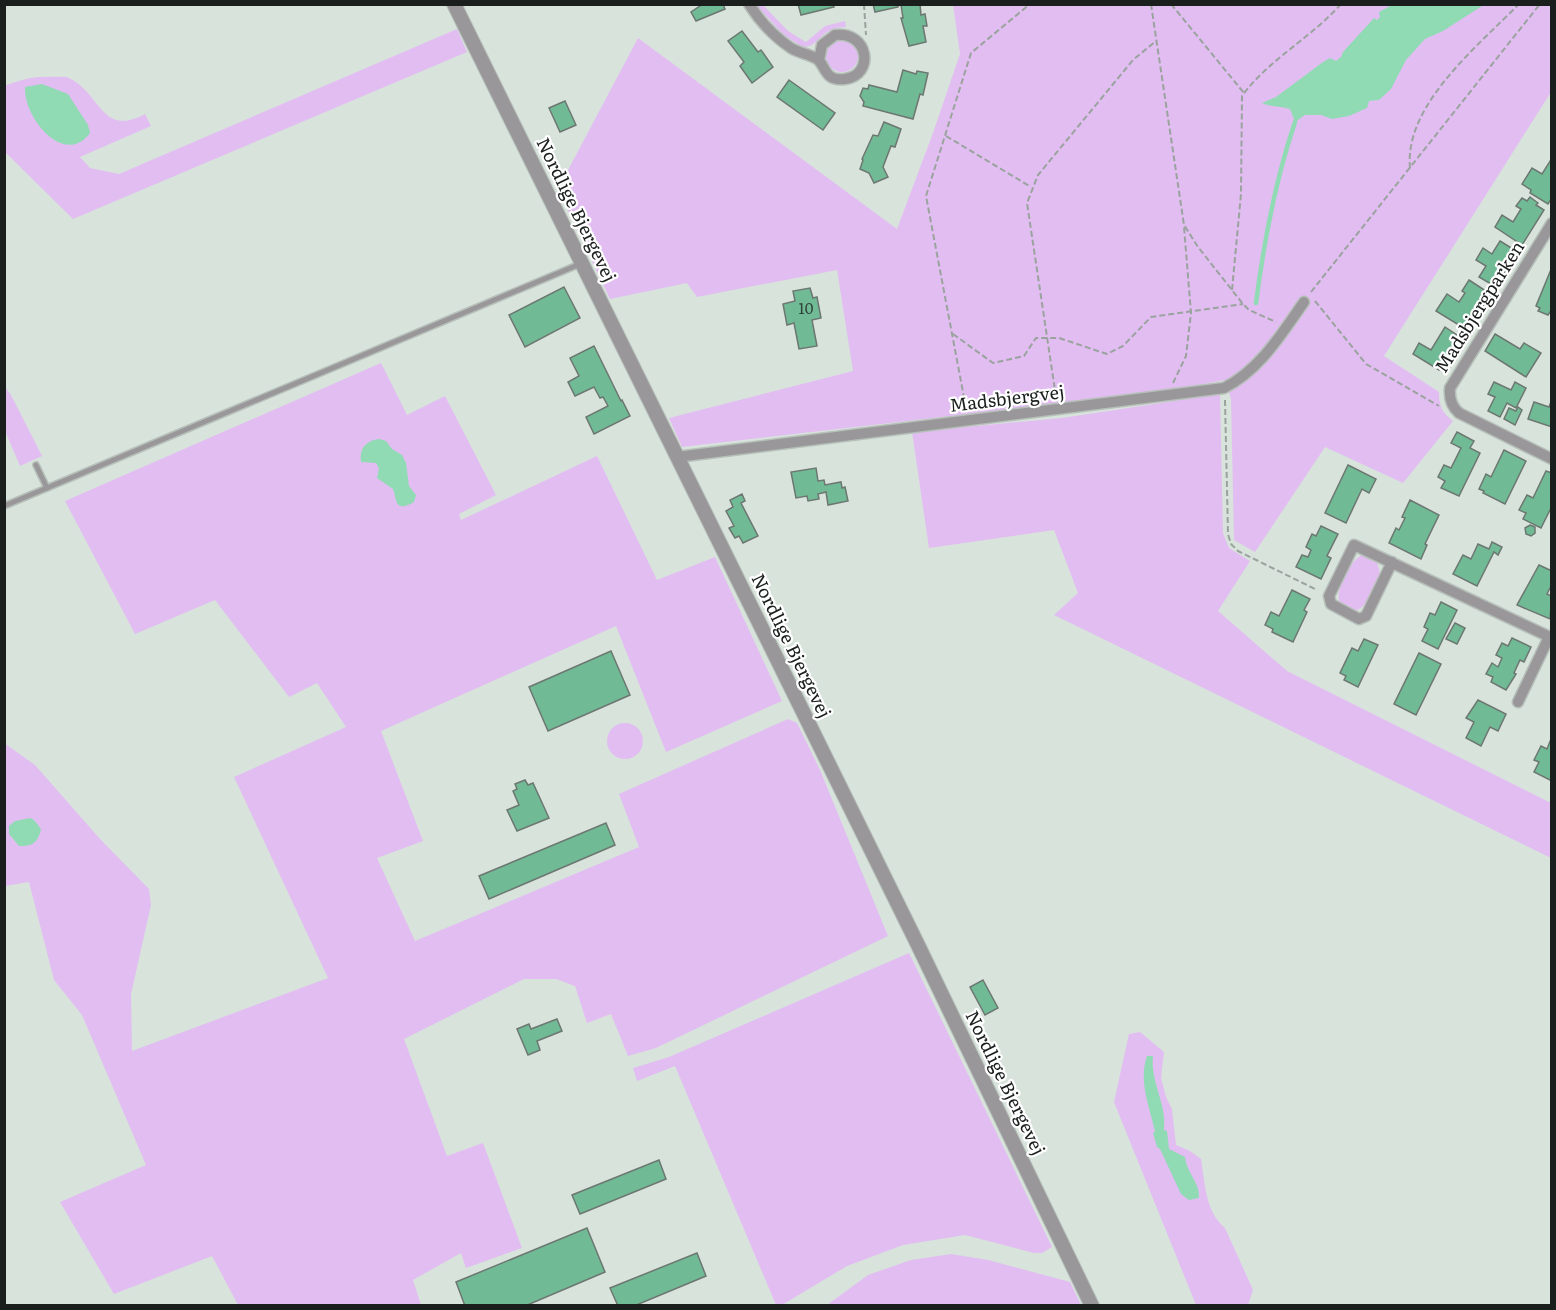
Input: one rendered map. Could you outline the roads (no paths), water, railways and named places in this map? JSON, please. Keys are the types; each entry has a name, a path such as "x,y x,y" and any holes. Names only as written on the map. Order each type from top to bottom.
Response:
{"street":[{"name":"Nordlige Bjergevej","path":"454,4 916,941 1092,1305"},
{"path":"749,4 774,33 792,49 819,60 831,77 845,79 858,72 864,60 862,46 851,36 835,35 822,45 819,60"},
{"name":"Madsbjergparken","path":"1551,223 1450,388 1449,396 1451,403 1459,413 1551,459"},
{"name":"Madsbjergvej","path":"677,457 1224,388 1244,376 1270,348 1307,298"},
{"path":"1392,562 1366,616 1359,619 1331,604 1329,596 1354,545 1392,562 1550,638 1518,702"}],"lane":[{"path":"4,506 582,263"},
{"path":"36,465 47,488"}],"waterway":[{"path":"1256,303 1271,211 1295,122"}]}
